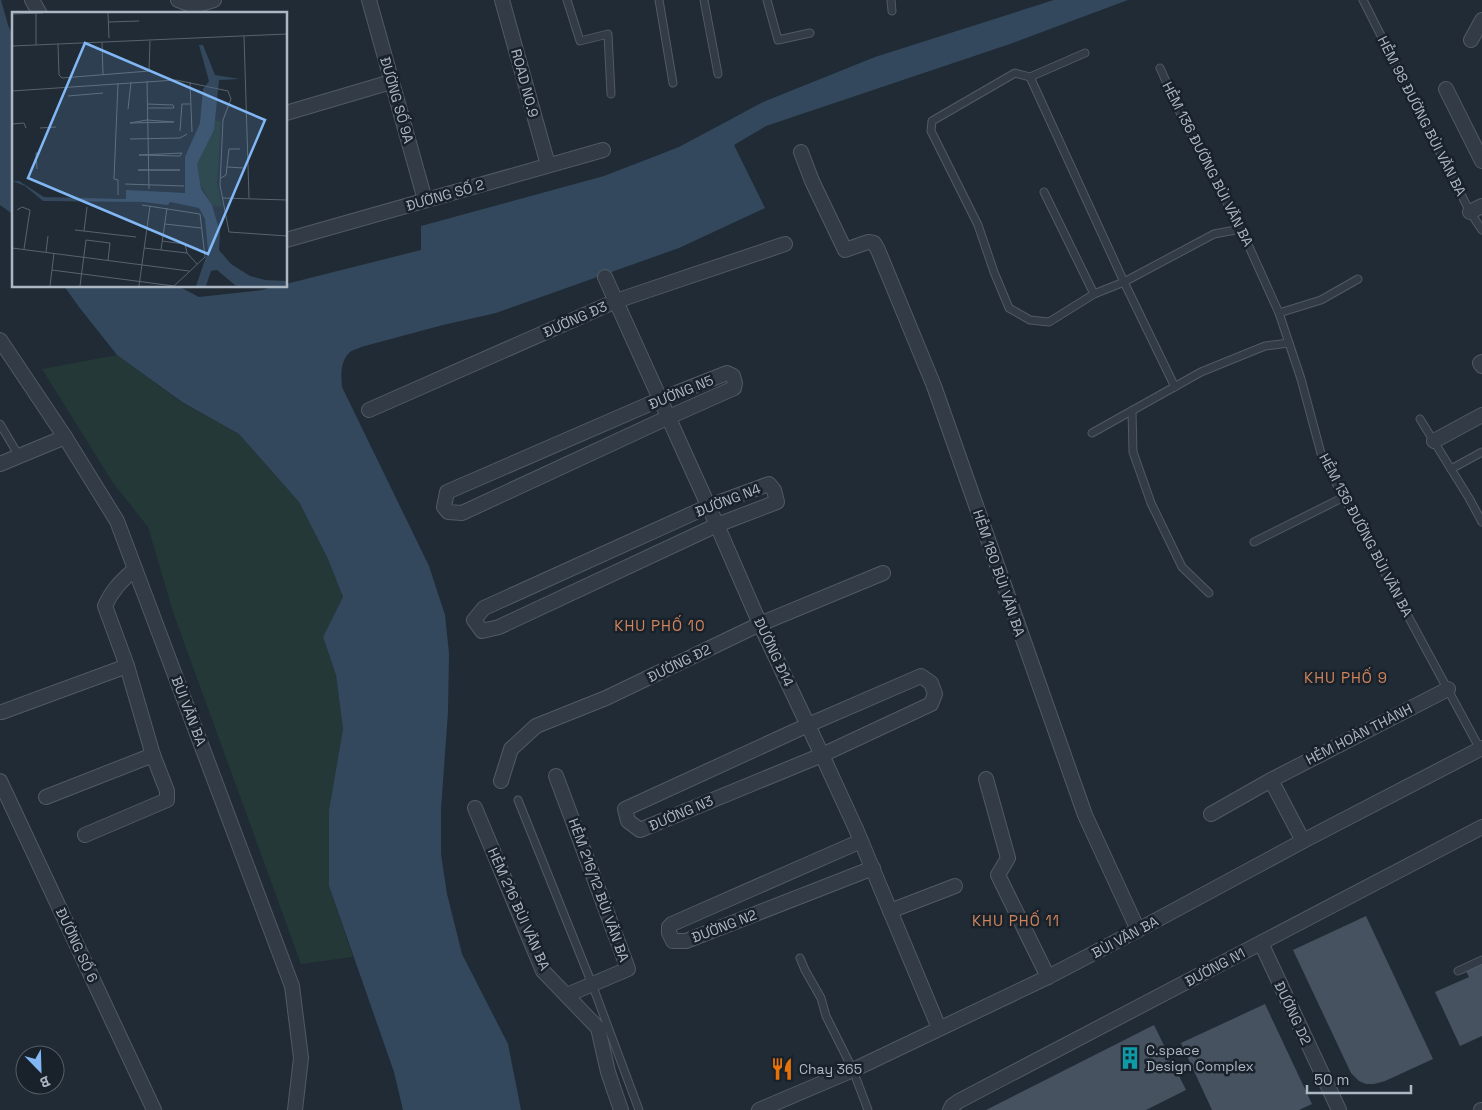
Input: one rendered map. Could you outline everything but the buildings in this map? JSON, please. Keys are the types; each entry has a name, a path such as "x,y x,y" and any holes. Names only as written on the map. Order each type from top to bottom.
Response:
{"street":[{"path":"32,0 39,12"},
{"path":"178,0 194,6 214,0"},
{"name":"ĐƯỜNG SỐ 9A","path":"369,0 424,200"},
{"name":"ROAD NO.9","path":"502,0 548,165"},
{"path":"1470,40 1482,20"},
{"path":"288,112 392,82"},
{"path":"1446,89 1482,161"},
{"name":"ĐƯỜNG SỐ 2","path":"288,239 603,150"},
{"name":"HẺM 180 BÙI VĂN BA","path":"802,152 812,181 844,248 847,250 868,242 874,243 878,250 934,386 1085,815 1138,930"},
{"name":"ĐƯỜNG Đ3","path":"370,410 616,301 786,244"},
{"name":"ĐƯỜNG Đ14","path":"605,277 709,506 760,624 861,841 939,1028"},
{"name":"BÙI VĂN BA","path":"0,340 66,437 117,522 292,986 300,1058 295,1110"},
{"path":"1482,362 1480,363 1482,366"},
{"name":"ĐƯỜNG N5","path":"727,373 732,376 735,383 734,388 462,513 448,512 444,507 447,492 661,400 727,373"},
{"path":"1434,441 1482,415"},
{"path":"0,464 66,437"},
{"name":"ĐƯỜNG N4","path":"769,484 774,490 777,502 717,525 499,628 482,631 474,620 484,608 709,506 769,484"},
{"path":"85,835 167,800 167,791 127,666 105,606 116,586 135,569"},
{"name":"ĐƯỜNG Đ2","path":"501,781 511,749 536,726 606,698 760,624 883,573"},
{"path":"2,712 127,666"},
{"path":"808,725 921,676 931,683 935,694 931,704 822,755"},
{"name":"HẺM HOÀN THÀNH","path":"1211,814 1271,780 1448,689"},
{"name":"ĐƯỜNG N3","path":"808,725 625,809 628,821 640,830 822,755"},
{"name":"BÙI VĂN BA","path":"760,1110 853,1070 1048,976 1481,748"},
{"path":"46,797 154,755"},
{"name":"HẺM 216/12 BÙI VĂN BA","path":"556,776 628,969 566,995"},
{"path":"986,779 1008,858 998,875 1048,976"},
{"name":"ĐƯỜNG SỐ 6","path":"0,780 154,1110"},
{"path":"1271,780 1303,841"},
{"name":"HẺM 216 BÙI VĂN BA","path":"475,808 543,971 598,1028 608,1072 621,1110"},
{"name":"ĐƯỜNG N1","path":"950,1110 959,1101 1482,827"},
{"name":"ĐƯỜNG N2","path":"861,841 672,924 669,927 669,933 673,941 686,941 872,868"},
{"path":"890,911 955,886"},
{"name":"ĐƯỜNG D2","path":"1261,943 1339,1110"}],"lane":[{"path":"566,0 580,41 608,34 611,94"},
{"path":"660,0 673,83"},
{"path":"704,0 718,74"},
{"path":"767,0 778,40 810,33"},
{"path":"890,0 892,11"},
{"name":"HẺM 98 ĐƯỜNG BÙI VĂN BA","path":"1363,0 1476,209 1482,230"},
{"path":"1085,53 1030,77 1015,73 932,121 931,131 978,225 1009,308 1030,320 1049,322 1094,294 1124,282 1214,234 1241,229"},
{"name":"HẺM 136 ĐƯỜNG BÙI VĂN BA","path":"1160,68 1182,117 1241,229 1279,313 1301,379 1322,457 1481,748"},
{"path":"1030,77 1124,282 1175,387"},
{"path":"1044,192 1094,294"},
{"path":"1279,313 1321,300 1358,278"},
{"path":"1092,433 1202,372 1265,346 1289,343"},
{"path":"1132,411 1133,452 1151,503 1182,567 1209,592"},
{"path":"1420,419 1482,522"},
{"path":"0,424 19,456"},
{"path":"1451,469 1482,452"},
{"path":"1254,542 1344,497"},
{"path":"518,800 592,984 639,1110"},
{"path":"800,958 853,1070 868,1110"},
{"path":"1458,972 1482,960"}],"green space":[{"path":"117,355 181,402 239,434 299,502 328,559 343,597 323,637 336,675 343,729 329,810 329,886 353,957 301,964 174,615 148,527 113,483 42,369"}],"water":[{"path":"1,0 12,34 12,214 0,205"},
{"path":"1054,0 1128,0 1010,44 766,126 734,145 765,208 679,248 496,313 361,347 351,351 344,360 341,373 342,387 429,566 445,615 449,653 448,712 441,809 441,854 447,894 462,954 508,1044 521,1110 403,1110 394,1072 329,886 329,810 343,729 336,675 323,637 343,597 328,559 299,502 239,434 182,402 117,355 65,288 182,288 199,297 269,288 288,288 288,283 421,250 421,226 604,176 679,147 763,102 875,57"}],"place":[{"name":"C.space Design Complex","path":"1130,1058"},
{"name":"Chay 365","path":"782,1069"}],"district":[{"name":"KHU PHỐ 10","path":"660,625"},
{"name":"KHU PHỐ 9","path":"1346,677"},
{"name":"KHU PHỐ 11","path":"1016,920"}]}
